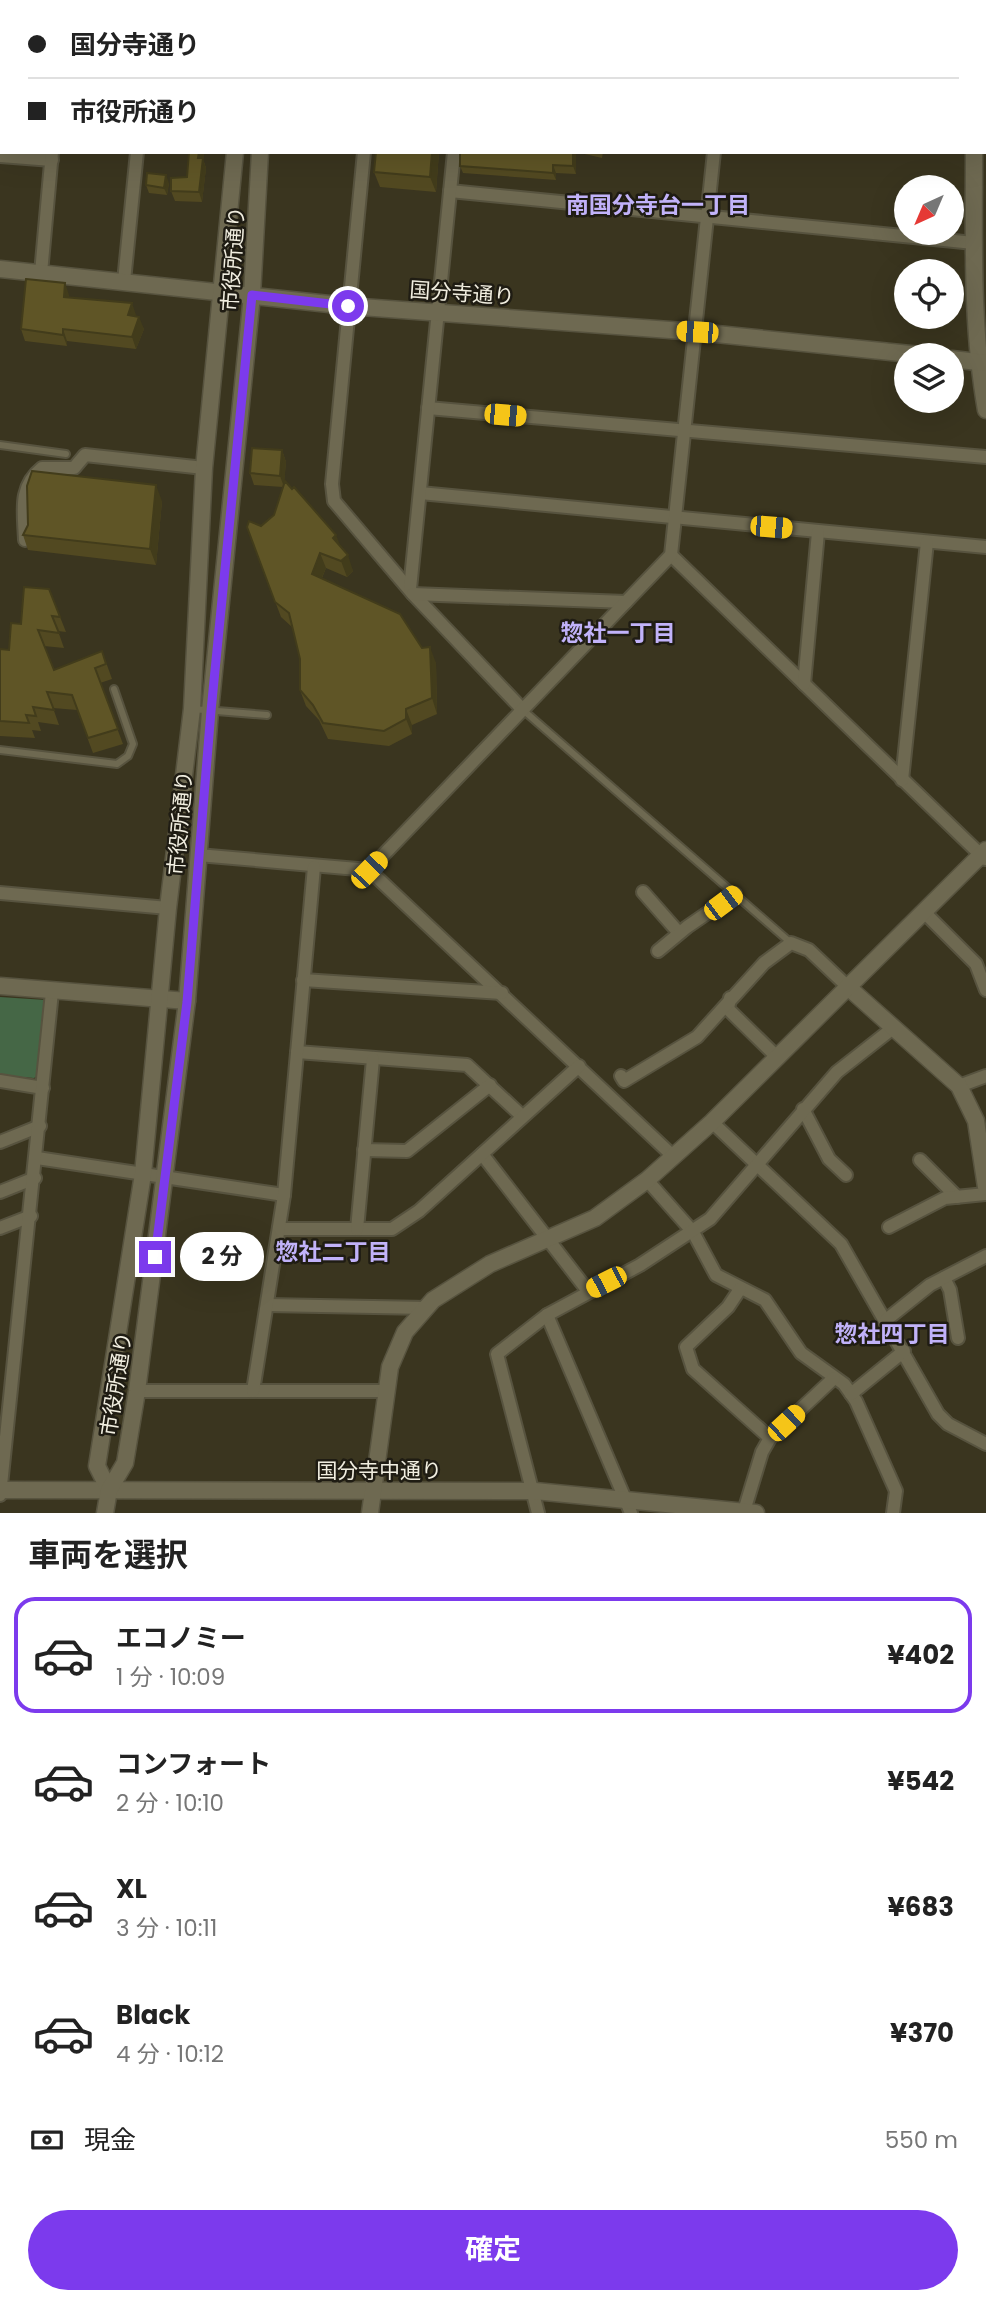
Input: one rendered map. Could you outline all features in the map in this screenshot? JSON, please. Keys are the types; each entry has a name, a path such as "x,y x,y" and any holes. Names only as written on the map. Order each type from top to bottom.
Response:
{"street":[{"path":"124,281 137,154"},
{"name":"市役所通り","path":"109,1490 97,1466 143,1174 168,908 192,709 204,468 235,154"},
{"name":"市役所通り","path":"105,1513 109,1490 125,1462 137,1391 187,1002 211,711 252,295 260,154"},
{"path":"364,154 332,484 334,501 412,591 523,710"},
{"path":"412,591 454,154"},
{"path":"369,870 671,555 697,332 714,154"},
{"path":"974,154 974,243 986,410"},
{"path":"0,156 52,156 41,273"},
{"path":"450,191 974,243"},
{"name":"国分寺通り","path":"0,269 348,306 697,332 894,352"},
{"path":"964,360 982,362"},
{"path":"428,408 986,457"},
{"path":"25,540 23,504 27,481 42,468 74,468 85,455 204,468"},
{"path":"420,493 986,547"},
{"path":"803,684 818,532"},
{"path":"902,779 927,542"},
{"path":"370,1513 390,1367 405,1332 427,1308 490,1264 547,1241 618,1203 647,1180 712,1122 984,855 671,555"},
{"path":"412,591 626,602"},
{"path":"198,855 369,870 674,1157"},
{"path":"253,1391 284,1195 314,867"},
{"path":"0,892 168,908"},
{"path":"643,892 679,933"},
{"path":"659,951 679,933 735,894"},
{"path":"924,912 976,964 986,990"},
{"path":"621,1076 624,1080 697,1037 730,997 764,963 791,943 809,950 960,1086 975,1121 986,1187"},
{"path":"303,980 502,993"},
{"path":"0,986 187,1002"},
{"path":"0,1495 6,1394 31,1216 52,992"},
{"path":"730,997 728,1009 778,1058"},
{"path":"538,1513 535,1491 496,1358 499,1351 547,1315 640,1265 693,1232 731,1198 803,1109 837,1072 893,1028"},
{"path":"297,1052 467,1065 522,1116"},
{"path":"357,1229 373,1059"},
{"path":"279,1229 392,1229 419,1211 579,1066"},
{"path":"960,1086 986,1076"},
{"path":"0,1082 43,1088"},
{"path":"364,1150 407,1151 490,1085"},
{"path":"803,1109 830,1159 846,1175"},
{"path":"712,1122 841,1244 938,1414 948,1424 986,1444"},
{"path":"0,1142 40,1126"},
{"path":"482,1154 588,1291"},
{"path":"37,1158 284,1195"},
{"path":"920,1160 957,1197"},
{"path":"0,1192 35,1178"},
{"path":"647,1180 693,1232 716,1275 765,1300 801,1353 851,1394 895,1491 893,1513"},
{"path":"889,1227 945,1198 986,1194"},
{"path":"0,1228 31,1216"},
{"path":"886,1320 912,1298 986,1256"},
{"path":"944,1278 950,1290 958,1338"},
{"path":"740,1289 728,1307 686,1347 687,1358 693,1369 770,1438"},
{"path":"267,1305 427,1308"},
{"path":"547,1315 629,1506"},
{"path":"851,1394 904,1351"},
{"path":"750,1512 762,1452 770,1438 834,1378"},
{"path":"137,1391 387,1391"},
{"name":"国分寺中通り","path":"0,1490 535,1491 629,1506 750,1512"}],"lane":[{"path":"0,445 66,454"},
{"path":"0,750 117,764 128,756 133,744 114,689"},
{"path":"192,709 267,715"},
{"path":"523,710 791,943"}],"green space":[{"path":"0,997 46,1000 40,1074 34,1078 0,1075"}],"building":[{"path":"189,154 199,154 198,158 203,158 199,192 171,191 171,178 187,177"},
{"path":"376,154 432,154 430,177 374,172"},
{"path":"460,154 573,154 573,166 553,165 553,173 460,166"},
{"path":"147,173 166,175 164,188 146,185"},
{"path":"26,279 65,283 64,297 132,303 128,315 139,317 132,337 63,329 63,335 21,329"},
{"path":"252,448 282,450 280,476 250,473"},
{"path":"32,471 156,485 150,549 23,535 28,525 27,486"},
{"path":"285,481 292,489 294,487 336,535 333,538 348,555 341,561 320,553 312,574 400,614 422,648 430,647 432,698 406,709 406,719 384,731 323,723 300,690 300,659 289,613 275,602 247,527 249,521 261,526 274,515"},
{"path":"24,587 49,589 60,617 52,616 59,633 38,630 54,670 102,651 106,664 95,668 118,729 88,738 72,695 47,692 54,710 33,707 36,716 26,715 29,723 0,721 0,649 9,650 11,623 21,624"}],"district":[{"name":"南国分寺台一丁目","path":"658,205"},
{"name":"惣社一丁目","path":"618,633"},
{"name":"惣社二丁目","path":"333,1252"},
{"name":"惣社四丁目","path":"892,1334"}],"route":[{"path":"155,1257 187,1002 211,711 252,295 348,306"}]}
